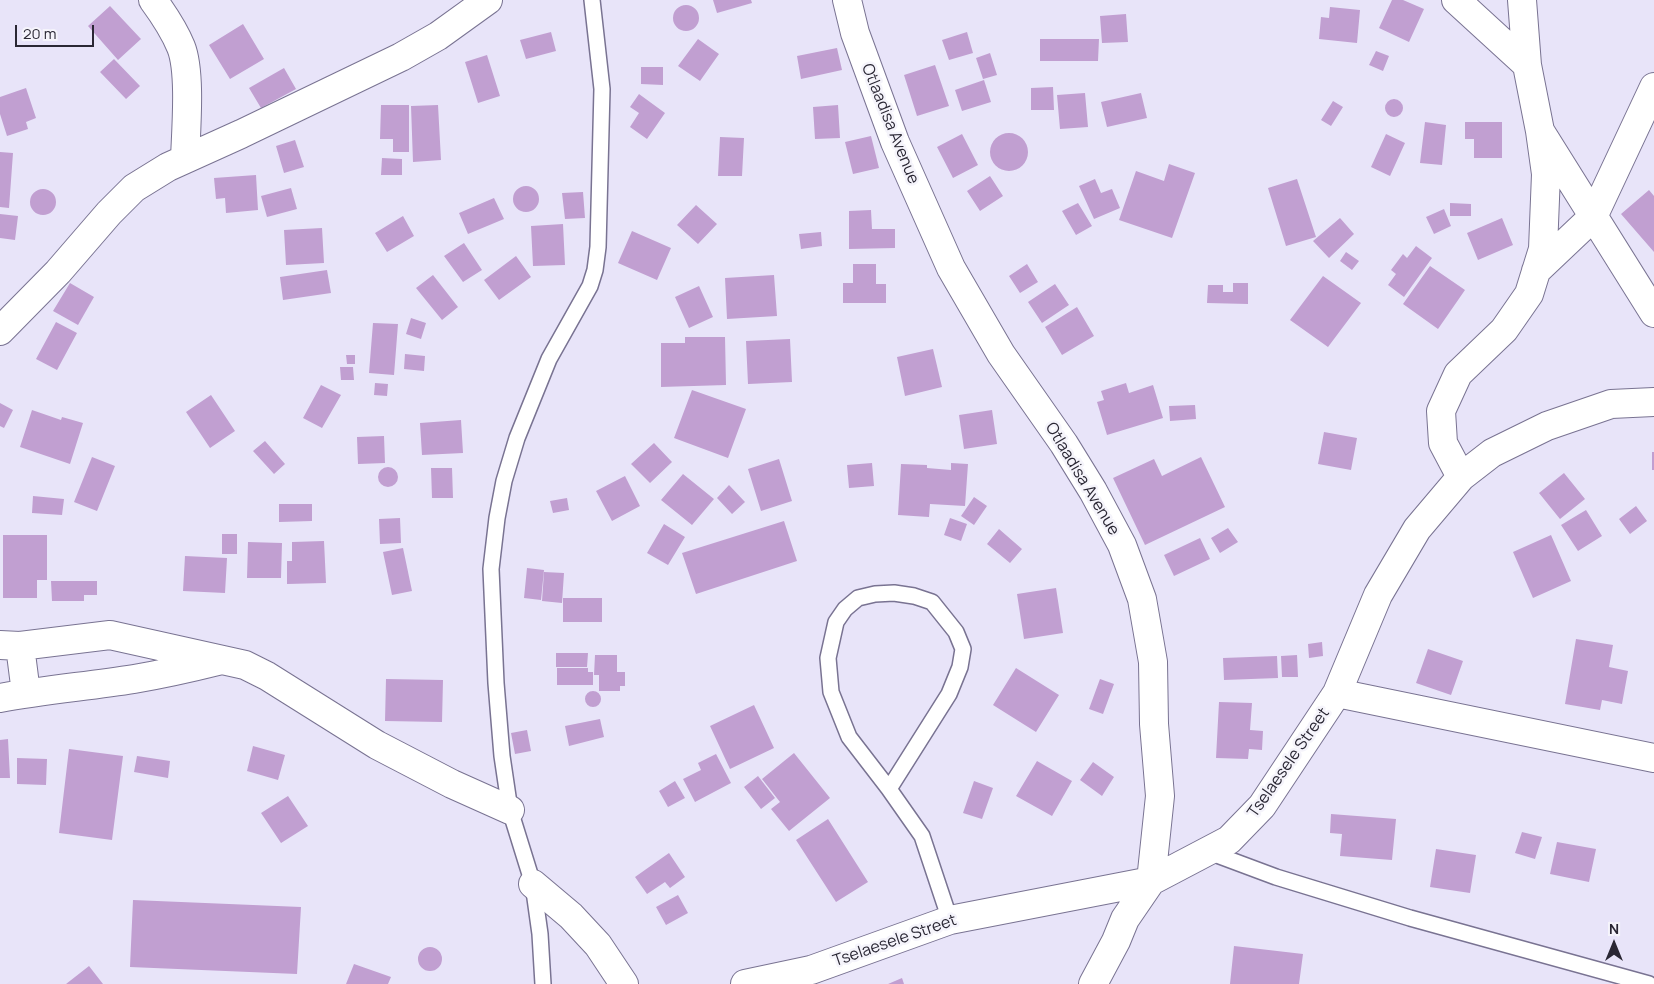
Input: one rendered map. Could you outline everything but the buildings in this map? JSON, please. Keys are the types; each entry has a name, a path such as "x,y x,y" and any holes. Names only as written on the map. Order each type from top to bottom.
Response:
{"street":[{"path":"153,0 182,48 186,69 185,159"},
{"path":"0,331 58,272 109,213 134,188 168,167 401,57 438,36 488,0"},
{"name":"Otlaadisa Avenue","path":"847,0 855,33 895,142 951,268 1001,354 1064,444 1093,490 1122,545 1142,599 1153,662 1154,724 1160,796 1151,881 1125,919 1094,984"},
{"path":"1456,0 1527,66"},
{"path":"1461,477 1443,443 1441,411 1458,374 1504,330 1529,294 1544,249 1546,174 1540,131 1527,66 1522,0"},
{"path":"1536,271 1593,217 1654,87"},
{"path":"1540,131 1654,313"},
{"name":"Tselaesele Street","path":"745,984 811,970 950,920 1151,881 1229,840 1262,806 1337,693 1378,595 1417,529 1461,477 1492,453 1547,426 1611,404 1654,402"},
{"path":"225,659 158,675 13,696 10,646 110,635 225,659 245,665 267,676 377,745 452,784 510,810"},
{"path":"1337,693 1654,758"},
{"path":"533,884 578,923 598,945 624,984"}],"lane":[{"path":"543,984 540,934 533,884 510,810 502,756 496,683 491,569 504,480 517,438 549,359 590,286 595,270 598,247 602,88 592,0"},
{"path":"889,789 949,694 960,667 963,649 956,632 932,602 914,596 894,593 875,594 858,598 845,609 836,622 828,658 831,692 849,737 922,836 950,920"},
{"path":"1209,852 1276,877 1410,918 1649,984"}]}
